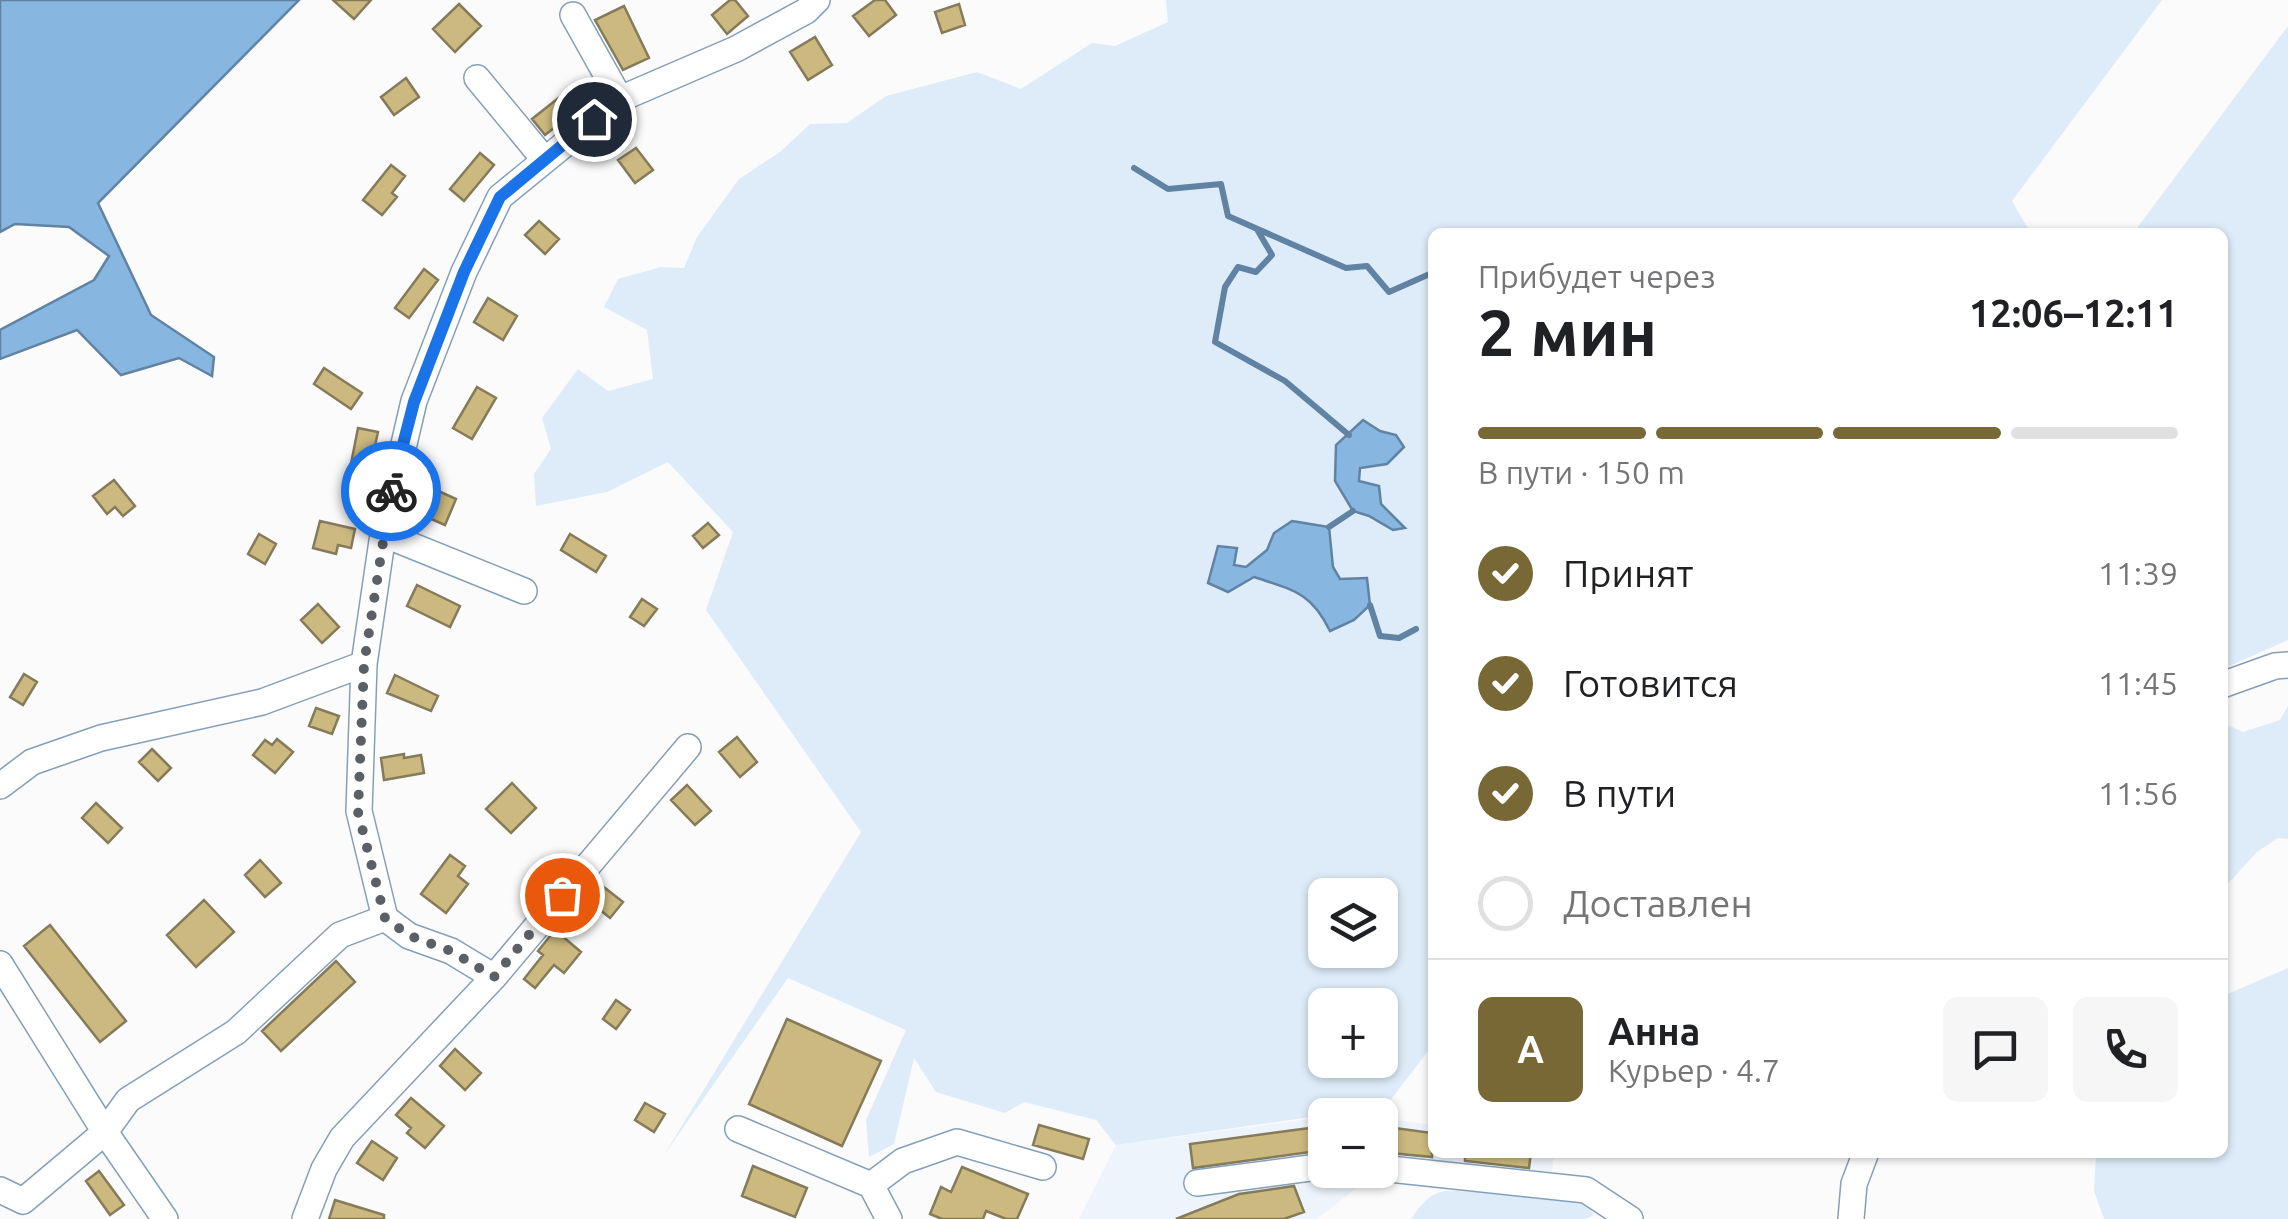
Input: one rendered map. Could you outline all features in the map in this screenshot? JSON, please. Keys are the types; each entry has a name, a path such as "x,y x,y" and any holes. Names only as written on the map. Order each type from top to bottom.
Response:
{"street":[{"path":"494,977 451,951 410,936 385,918 358,812 364,664 395,470 414,402 464,272 500,197 620,99 736,49 806,11 818,0"},
{"path":"572,14 620,99"},
{"path":"476,78 544,159"},
{"path":"383,534 524,591"},
{"path":"0,786 32,762 101,738 262,702 364,664"},
{"path":"2228,683 2288,665"},
{"path":"305,1219 324,1169 342,1138 494,977 688,747"},
{"path":"18,1203 105,1132 128,1100 236,1032 340,935 385,918"},
{"path":"0,964 105,1132 166,1219"},
{"path":"738,1129 872,1186 889,1219"},
{"path":"872,1186 903,1161 957,1142 1043,1167"},
{"path":"1851,1219 1854,1184 1864,1158"},
{"path":"1197,1184 1308,1168"},
{"path":"1398,1170 1586,1190 1630,1219"}],"shaded area":[{"path":"1166,0 2162,0 2012,201 2028,228 1428,228 1428,1051 1392,1098 1308,1098 1308,1117 1116,1145 1096,1120 1024,1102 1005,1113 936,1092 914,1058 894,1144 869,1157 866,1120 906,1030 788,978 664,1155 861,832 706,610 733,532 668,462 607,492 536,506 534,474 551,449 542,418 578,369 608,391 653,379 647,330 604,307 618,279 661,267 684,268 697,237 739,179 780,152 810,124 847,123 886,96 977,72 1021,89 1092,43 1115,46 1168,22"},
{"path":"2288,26 2288,640 2228,667 2228,228 2137,228"},
{"path":"2288,706 2288,839 2278,838 2257,852 2228,884 2228,727 2243,732 2280,720"},
{"path":"2288,968 2288,1219 2104,1219 2094,1191 2096,1158 2228,1158 2228,994"},
{"path":"1308,1119 1308,1188 1356,1188 1317,1219 1079,1219 1116,1145"},
{"path":"1398,1120 1428,1124 1428,1158 1553,1158 1550,1189 1398,1177"},
{"path":"1478,1187 1585,1202 1594,1215 1586,1219 1411,1219 1435,1194 1469,1192"}],"water":[{"path":"0,0 299,0 98,203 151,315 214,357 212,376 179,358 121,375 77,330 0,359 0,330 94,280 109,256 69,227 15,224 0,232"},
{"path":"1363,420 1396,435 1404,447 1387,464 1360,468 1359,481 1379,486 1381,504 1405,528 1393,530 1353,511 1335,481 1336,445"},
{"path":"1292,521 1329,527 1333,567 1340,579 1367,578 1370,605 1354,620 1330,631 1316,608 1300,594 1254,577 1228,592 1208,583 1218,546 1237,548 1234,565 1246,567 1267,550 1274,533"}],"building":[{"path":"333,0 371,0 354,19"},
{"path":"735,0 748,16 727,34 712,15"},
{"path":"875,0 885,0 896,15 869,36 853,16"},
{"path":"459,4 481,26 455,52 433,29"},
{"path":"959,4 965,25 942,33 935,12"},
{"path":"624,6 649,58 623,70 595,20"},
{"path":"815,37 832,65 808,80 790,52"},
{"path":"406,78 419,97 394,115 381,97"},
{"path":"566,92 579,108 545,135 532,119"},
{"path":"636,148 653,170 635,183 618,160"},
{"path":"480,153 494,165 464,201 450,189"},
{"path":"391,165 405,176 392,193 397,197 382,215 363,200"},
{"path":"539,221 559,239 545,254 525,235"},
{"path":"424,269 438,280 409,318 395,308"},
{"path":"488,298 517,316 503,340 474,322"},
{"path":"324,368 362,393 351,409 314,384"},
{"path":"477,387 496,398 472,439 453,428"},
{"path":"358,428 378,432 367,483 348,479"},
{"path":"114,480 135,506 123,516 115,507 107,514 93,496"},
{"path":"425,485 456,499 445,525 413,511"},
{"path":"320,521 355,529 351,548 338,545 336,554 313,548"},
{"path":"708,523 719,535 703,548 693,536"},
{"path":"259,534 276,544 265,564 248,554"},
{"path":"570,534 606,556 596,572 561,550"},
{"path":"417,585 460,606 450,627 407,606"},
{"path":"642,599 657,609 644,626 630,617"},
{"path":"318,604 339,627 322,643 301,620"},
{"path":"24,674 37,682 23,705 10,697"},
{"path":"395,675 438,696 431,711 387,693"},
{"path":"316,708 339,716 332,734 309,726"},
{"path":"737,737 757,762 740,777 719,752"},
{"path":"277,739 293,752 275,773 253,755 265,740 272,745"},
{"path":"152,749 171,768 158,781 139,762"},
{"path":"404,754 404,758 421,755 424,773 384,780 381,758"},
{"path":"512,783 536,808 511,833 486,809"},
{"path":"687,785 711,811 695,825 671,800"},
{"path":"96,803 122,828 108,843 82,818"},
{"path":"450,855 465,866 458,876 468,884 446,913 421,894"},
{"path":"260,860 281,883 265,897 245,875"},
{"path":"596,881 623,902 610,918 583,896"},
{"path":"204,900 234,932 196,967 167,935"},
{"path":"50,925 126,1021 100,1042 24,946"},
{"path":"555,930 581,952 564,973 554,965 535,988 524,979 543,955 538,951"},
{"path":"336,961 355,982 281,1051 262,1031"},
{"path":"616,1000 630,1010 616,1029 603,1019"},
{"path":"787,1019 881,1061 842,1146 749,1104"},
{"path":"455,1049 481,1073 465,1090 440,1066"},
{"path":"411,1098 444,1126 425,1148 407,1133 411,1128 396,1115"},
{"path":"645,1103 665,1114 654,1132 635,1120"},
{"path":"1039,1125 1089,1139 1083,1159 1033,1145"},
{"path":"1308,1128 1308,1152 1193,1168 1190,1144"},
{"path":"1398,1128 1428,1132 1428,1157 1398,1154"},
{"path":"372,1141 397,1158 383,1180 357,1163"},
{"path":"1465,1158 1530,1158 1529,1168"},
{"path":"753,1166 807,1188 795,1217 742,1196"},
{"path":"962,1167 1028,1194 1017,1219 986,1211 983,1219 942,1219 930,1214 941,1187 951,1192"},
{"path":"99,1171 124,1205 110,1215 86,1181"},
{"path":"1294,1186 1304,1212 1284,1219 1176,1219 1239,1194"},
{"path":"335,1200 384,1215 384,1219 329,1219"}],"waterway":[{"path":"1134,168 1168,189 1221,184 1228,216 1346,268 1367,266 1389,292 1428,275"},
{"path":"1258,231 1272,255 1256,272 1238,267 1225,287 1215,342 1285,381 1349,435"},
{"path":"1329,527 1353,511"},
{"path":"1370,605 1380,636 1399,638 1416,629"}],"way so far":[{"path":"391,491 364,664 358,812 385,918 410,936 451,951 494,977 562,895"}],"route":[{"path":"391,491 414,402 464,272 500,197 594,119"}]}
